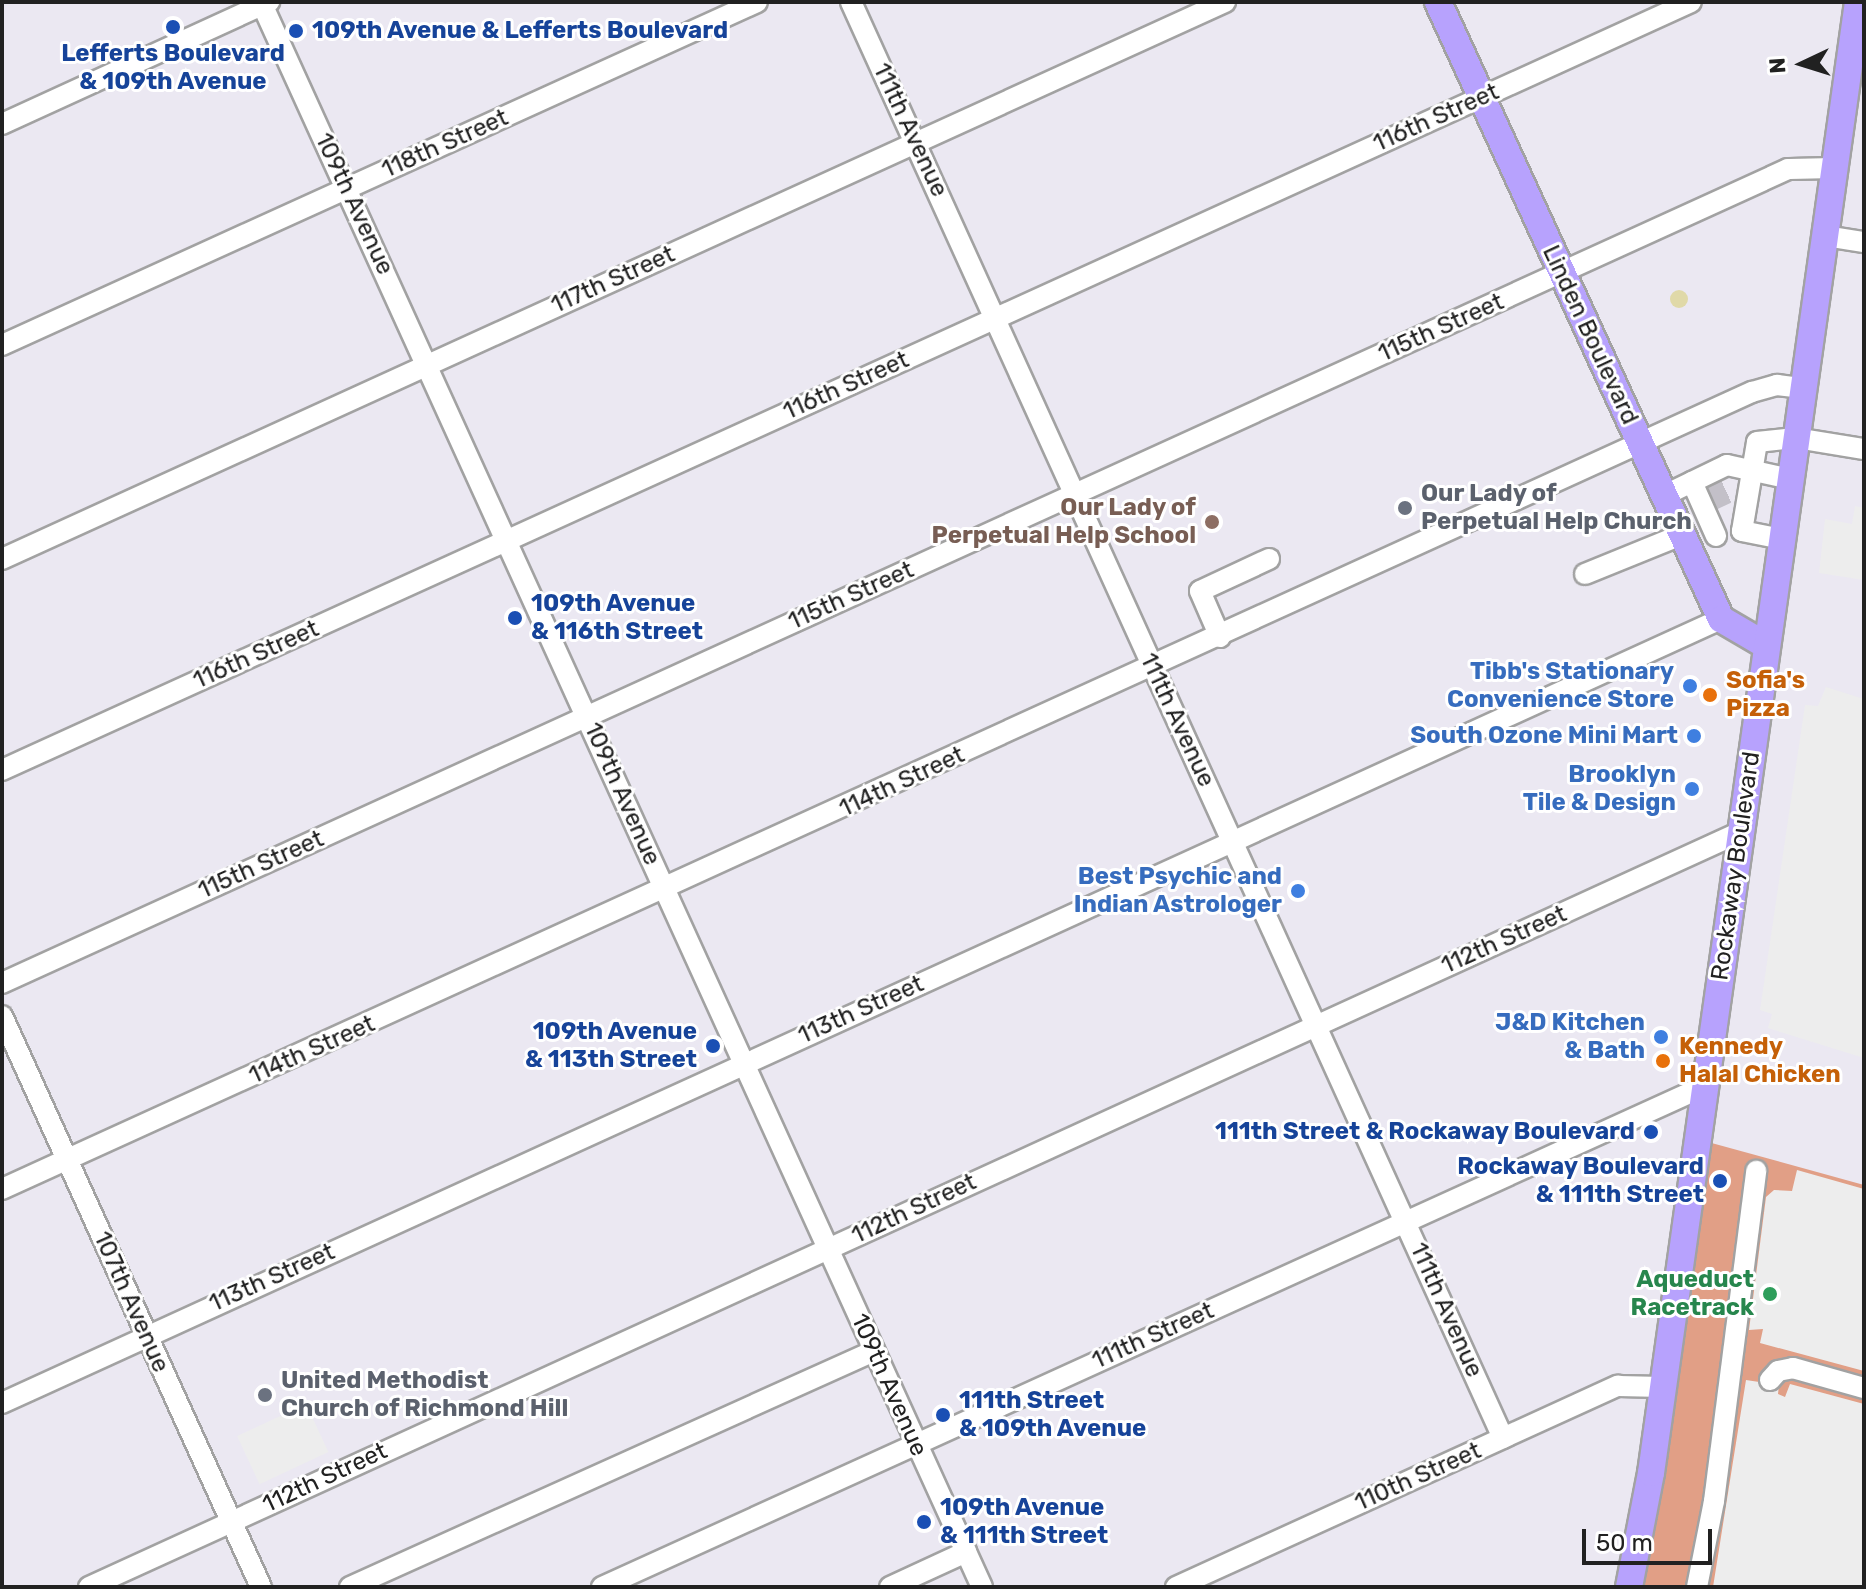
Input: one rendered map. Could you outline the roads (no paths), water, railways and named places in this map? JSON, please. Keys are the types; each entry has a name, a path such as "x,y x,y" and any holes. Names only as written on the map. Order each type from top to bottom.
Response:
{"main road":[{"name":"Linden Boulevard","path":"1438,2 1721,619"},
{"name":"Rockaway Boulevard","path":"1629,1587 1663,1387 1803,388 1835,168 1859,32 1858,2"},
{"path":"1721,619 1767,646"}],"street":[{"name":"118th Street","path":"2,345 757,2"},
{"name":"111th Avenue","path":"851,2 1503,1438"},
{"name":"117th Street","path":"2,559 1225,2"},
{"name":"116th Street","path":"2,770 1691,2"},
{"name":"109th Avenue","path":"264,3 982,1587"},
{"path":"2,124 264,3"},
{"name":"115th Street","path":"2,983 1788,169 1835,168"},
{"path":"1825,236 1864,242"},
{"name":"114th Street","path":"2,1189 1640,446 1752,392 1777,385 1803,388"},
{"path":"1742,531 1757,442 1796,438 1864,449"},
{"path":"1585,574 1684,542 1727,465 1750,473 1790,479"},
{"path":"1735,490 1750,473"},
{"path":"1663,496 1705,505 1742,531 1782,539"},
{"path":"1220,637 1200,591 1269,559"},
{"name":"113th Street","path":"2,1403 1721,619"},
{"name":"112th Street","path":"89,1587 1740,832"},
{"name":"107th Avenue","path":"2,1016 261,1587"},
{"name":"111th Street","path":"602,1587 1705,1086"},
{"path":"1697,1587 1714,1501 1756,1171"},
{"path":"350,1587 874,1351"},
{"path":"1770,1380 1778,1371 1793,1368 1864,1388"},
{"name":"110th Street","path":"1176,1587 1618,1386 1663,1387"},
{"path":"890,1587 966,1552"}],"tunnel":[{"path":"1703,489 1729,477"},
{"path":"1709,502 1735,490"}],"place":[{"name":"Lefferts Boulevard & 109th Avenue","path":"173,27"},
{"name":"109th Avenue & Lefferts Boulevard","path":"296,31"},
{"name":"Our Lady of Perpetual Help Church","path":"1405,508"},
{"name":"Our Lady of Perpetual Help School","path":"1212,522"},
{"name":"109th Avenue & 116th Street","path":"515,618"},
{"name":"Tibb's Stationary Convenience Store","path":"1690,686"},
{"name":"Sofia's Pizza","path":"1710,695"},
{"name":"South Ozone Mini Mart","path":"1694,736"},
{"name":"Brooklyn Tile & Design","path":"1692,789"},
{"name":"Best Psychic and Indian Astrologer","path":"1298,891"},
{"name":"J&D Kitchen & Bath","path":"1661,1037"},
{"name":"109th Avenue & 113th Street","path":"713,1046"},
{"name":"Kennedy Halal Chicken","path":"1663,1061"},
{"name":"111th Street & Rockaway Boulevard","path":"1651,1132"},
{"name":"Rockaway Boulevard & 111th Street","path":"1720,1181"},
{"name":"Aqueduct Racetrack","path":"1770,1294"},
{"name":"United Methodist Church of Richmond Hill","path":"265,1395"},
{"name":"111th Street & 109th Avenue","path":"943,1415"},
{"name":"109th Avenue & 111th Street","path":"924,1522"}]}
